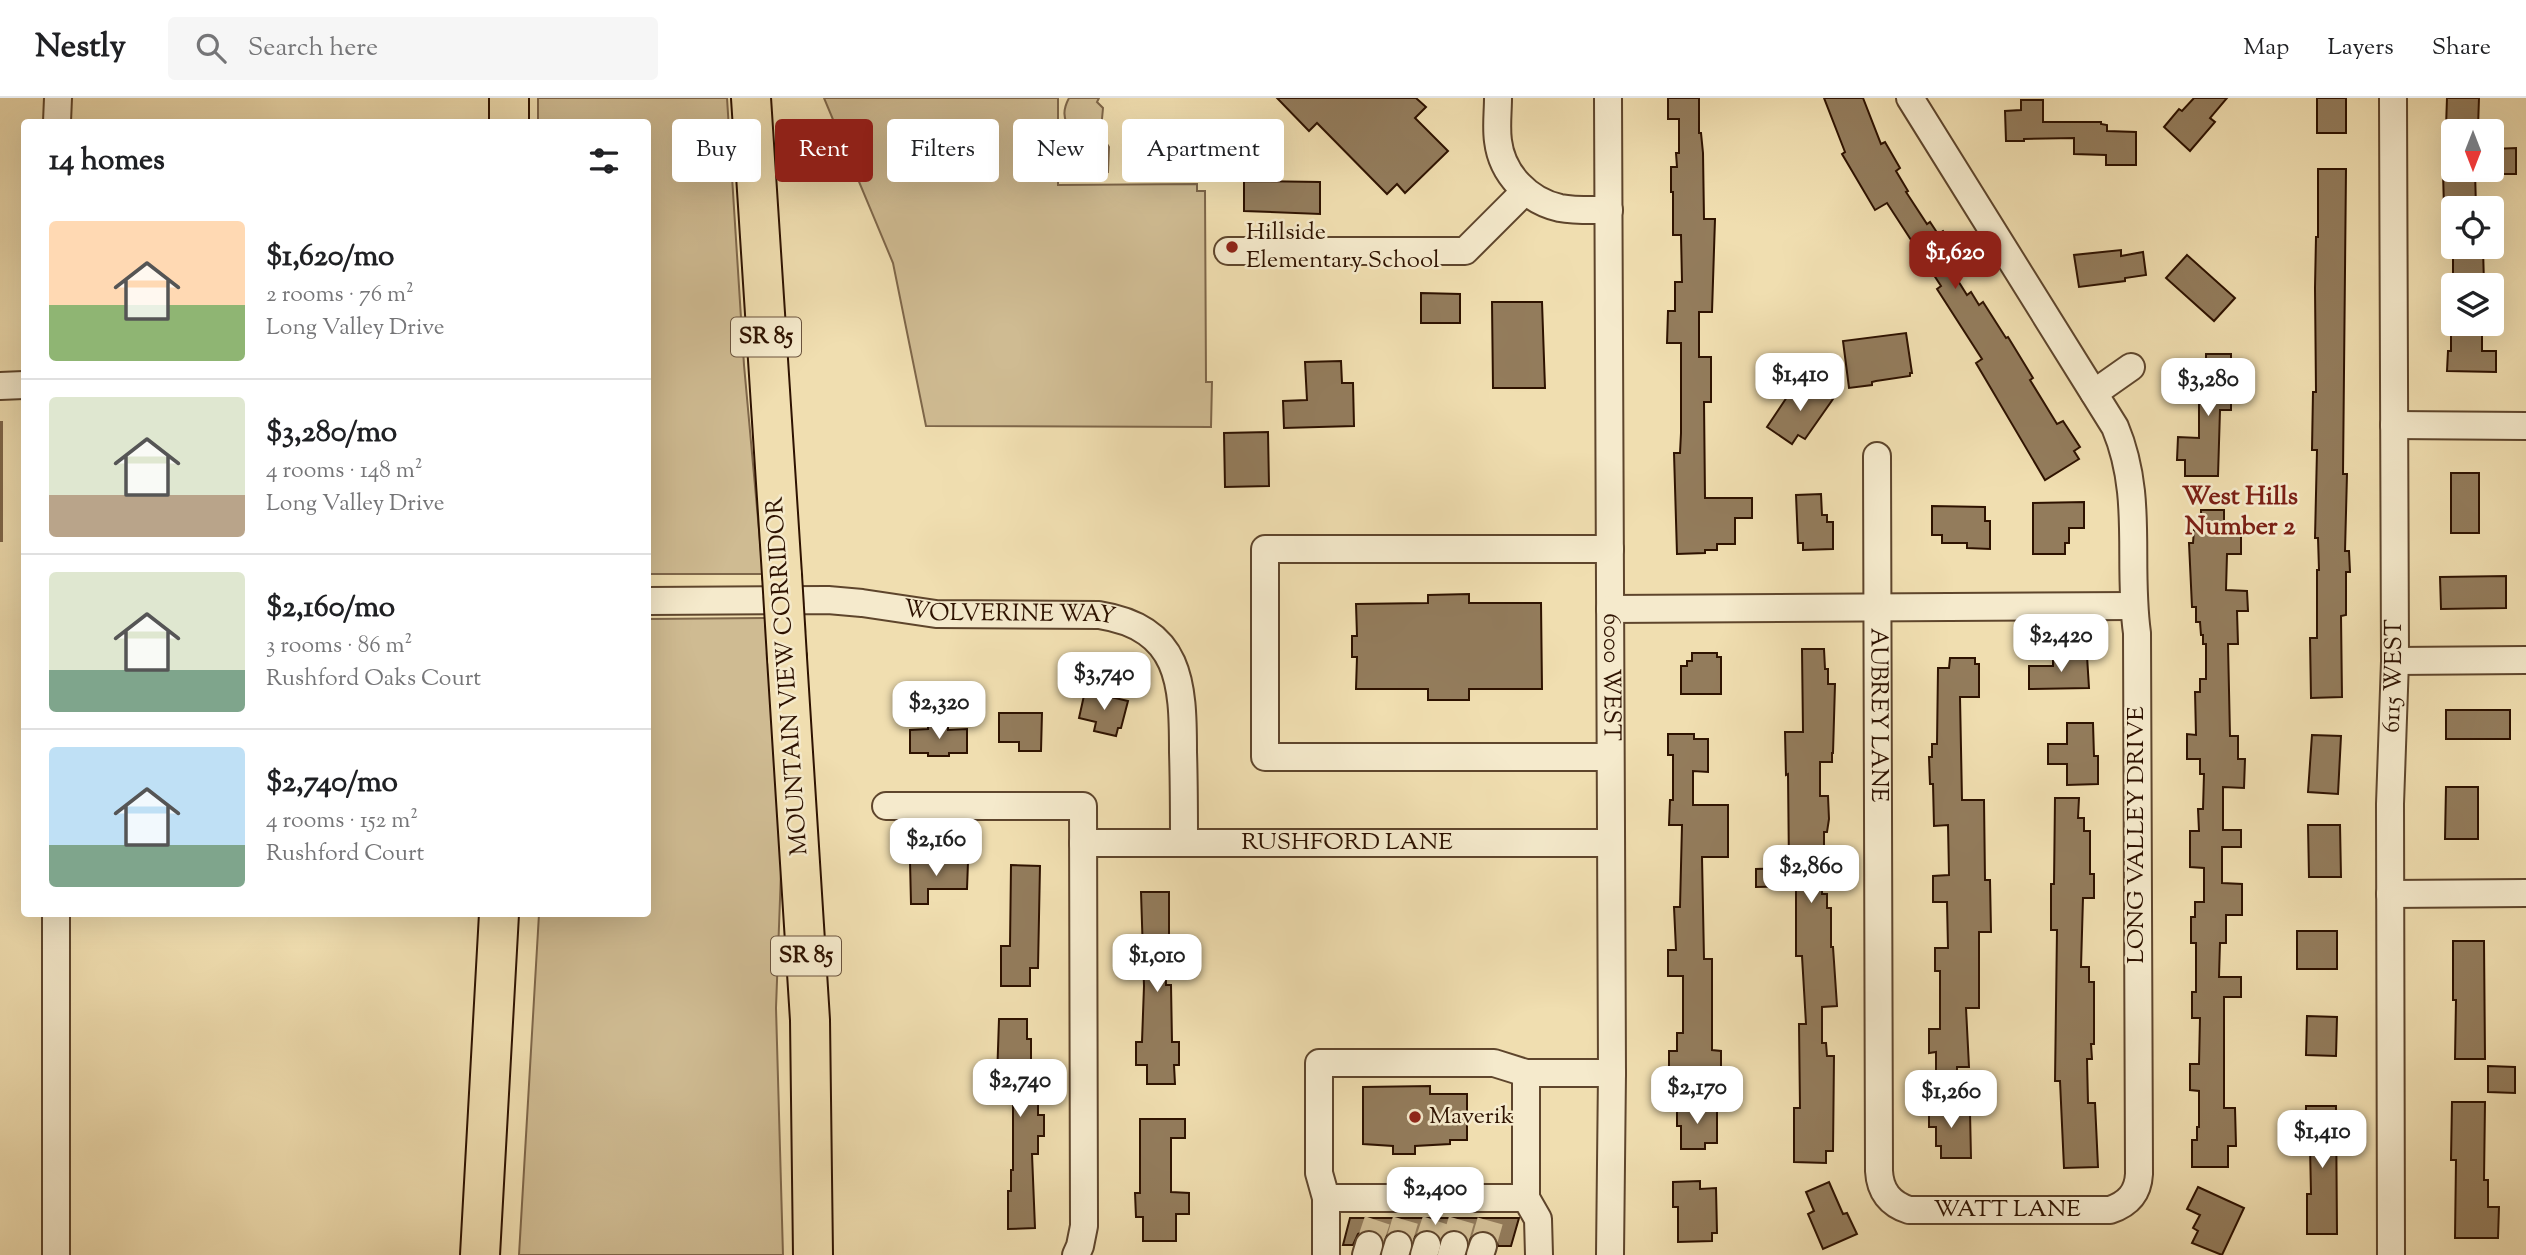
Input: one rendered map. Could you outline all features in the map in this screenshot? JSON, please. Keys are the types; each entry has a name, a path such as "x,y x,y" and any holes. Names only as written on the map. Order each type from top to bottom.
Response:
{"highway":[{"path":"509,98 509,119"},
{"name":"MOUNTAIN VIEW CORRIDOR","path":"751,98 810,1020 813,1255"},
{"path":"480,1255 499,917"}],"street":[{"path":"57,119 58,98"},
{"path":"1498,98 1498,141 1501,155 1507,169 1525,191 1536,199 1562,208 1609,210"},
{"name":"6000 WEST","path":"1608,98 1612,1073 1610,1255"},
{"name":"LONG VALLEY DRIVE","path":"1910,98 2094,393 2123,446 2132,485 2133,606 2137,647 2139,1174 2136,1188 2129,1200"},
{"name":"6115 WEST","path":"2391,1255 2390,803 2395,661 2393,98"},
{"path":"1228,251 1465,251 1525,191"},
{"path":"2094,393 2131,367"},
{"path":"0,386 21,385"},
{"path":"2394,425 2526,426"},
{"name":"AUBREY LANE","path":"1877,456 1879,1171 1881,1185 1888,1198"},
{"path":"1610,550 1265,549 1265,757 1610,757"},
{"name":"WOLVERINE WAY","path":"651,601 844,601 936,614 1099,615 1137,626 1158,642 1167,653 1181,688 1184,843"},
{"path":"1610,608 2133,606"},
{"path":"2395,661 2526,660"},
{"path":"886,806 1083,806 1084,1226 1076,1255"},
{"name":"RUSHFORD LANE","path":"1083,843 1611,843"},
{"path":"2390,894 2526,893"},
{"path":"56,917 56,1255"},
{"path":"1326,1255 1326,1198 1319,1174 1319,1063 1494,1063 1526,1073 1612,1073"},
{"path":"1526,1073 1526,1198 1538,1219 1539,1255"},
{"path":"1326,1198 1381,1208 1494,1208 1526,1198"},
{"name":"WATT LANE","path":"1888,1198 1901,1208 1917,1211 2102,1212 2117,1208 2129,1200"}],"shaded area":[{"path":"538,98 727,98 728,119 672,119 672,182 732,182 744,365 763,574 651,574 651,119 538,119"},
{"path":"824,98 1058,98 1058,119 1013,119 1013,182 1058,182 1058,185 1197,184 1197,191 1205,191 1206,382 1212,382 1211,427 926,426 893,263 859,182 873,182 873,119 833,119"},
{"path":"1069,98 1099,98 1097,102 1103,108 1102,119 1066,119"},
{"path":"2,422 2,541 0,541"},
{"path":"767,618 782,845 776,1008 783,1255 519,1255 539,917 651,917 651,619"}],"building":[{"path":"1277,98 1416,98 1426,107 1415,118 1448,151 1405,193 1397,184 1387,194 1317,123 1309,131"},
{"path":"1668,98 1699,98 1704,219 1715,219 1712,312 1699,312 1699,357 1711,357 1711,402 1704,402 1705,498 1752,498 1752,518 1735,518 1735,544 1717,544 1717,550 1705,550 1705,553 1677,554 1674,453 1680,453 1681,343 1667,343 1668,311 1675,311 1675,282 1682,282 1681,235 1673,235 1671,192 1671,167 1677,167 1676,153 1679,153 1679,119 1668,119"},
{"path":"1824,98 1863,98 1881,144 1885,142 1900,168 1896,171 1908,191 1906,192 1927,224 1930,222 1938,234 1943,231 1957,252 1945,260 1967,295 1971,292 1979,305 1983,302 2006,338 2008,337 2057,424 2063,421 2080,447 2074,451 2079,459 2045,480 1976,363 1982,359 1937,289 1941,286 1887,203 1875,210 1842,154 1845,152"},
{"path":"2194,98 2227,98 2210,118 2215,122 2190,151 2164,127 2179,109 2182,111"},
{"path":"2317,98 2346,98 2346,133 2317,133"},
{"path":"2447,98 2479,98 2478,119 2446,119"},
{"path":"2021,100 2043,100 2043,122 2101,122 2107,125 2107,131 2136,132 2136,165 2106,165 2106,155 2074,154 2074,138 2006,141 2005,111 2021,110"},
{"path":"2504,148 2516,148 2516,174 2504,174"},
{"path":"2318,169 2346,169 2343,474 2347,474 2345,551 2349,551 2350,572 2346,572 2346,615 2341,616 2342,697 2311,698 2310,638 2317,638 2319,570 2318,538 2315,538 2317,450 2312,450 2313,392 2316,392"},
{"path":"1244,182 1320,182 1320,214 1244,211"},
{"path":"2443,182 2475,182 2476,196 2444,196"},
{"path":"2121,250 2121,256 2143,252 2146,275 2125,278 2125,281 2079,287 2074,255"},
{"path":"2187,255 2235,298 2214,321 2166,278"},
{"path":"2453,259 2483,259 2484,273 2453,273"},
{"path":"1421,293 1460,294 1460,323 1421,323"},
{"path":"1492,302 1542,302 1545,388 1493,388"},
{"path":"1906,333 1912,373 1910,376 1849,388 1843,341"},
{"path":"2451,336 2482,336 2482,351 2496,351 2496,372 2447,371 2448,351 2451,351"},
{"path":"2206,354 2231,354 2231,410 2220,410 2218,476 2185,476 2185,460 2177,460 2178,437 2199,438 2199,374 2206,374"},
{"path":"1341,361 1342,383 1353,383 1354,426 1284,428 1283,401 1307,400 1305,362"},
{"path":"1797,382 1808,389 1811,384 1833,399 1805,439 1798,435 1792,444 1767,427"},
{"path":"1268,432 1269,486 1225,487 1224,433"},
{"path":"2451,473 2479,473 2479,533 2451,533"},
{"path":"1821,494 1822,515 1827,515 1827,522 1833,522 1833,549 1803,550 1803,543 1798,543 1796,495"},
{"path":"2084,502 2084,528 2069,528 2069,543 2065,543 2065,554 2033,554 2033,503"},
{"path":"1932,506 1985,507 1985,521 1990,521 1990,549 1967,548 1967,543 1942,543 1942,535 1932,535"},
{"path":"2201,510 2224,510 2224,530 2241,530 2241,554 2227,554 2226,590 2247,591 2248,611 2237,611 2238,644 2228,644 2230,736 2238,736 2238,759 2245,759 2244,788 2223,787 2223,830 2241,830 2241,847 2222,847 2222,883 2242,884 2242,915 2226,915 2226,943 2220,943 2219,977 2241,977 2241,997 2224,997 2224,1108 2235,1108 2236,1146 2228,1146 2228,1167 2192,1167 2192,1140 2197,1140 2199,1127 2199,1091 2190,1090 2190,1064 2199,1064 2200,1018 2192,1018 2192,992 2196,992 2196,943 2191,943 2191,917 2195,917 2195,902 2204,902 2204,868 2190,867 2190,831 2199,831 2198,809 2203,809 2204,774 2200,774 2200,759 2187,759 2187,734 2196,735 2195,692 2200,692 2200,679 2206,679 2206,644 2203,644 2200,622 2196,622 2196,607 2192,607 2189,543 2193,543 2194,530 2201,530"},
{"path":"2506,576 2506,608 2441,609 2440,577"},
{"path":"1469,594 1469,603 1541,603 1542,689 1469,689 1469,700 1428,700 1428,689 1356,689 1357,657 1352,657 1352,636 1357,636 1356,604 1428,603 1428,595"},
{"path":"1802,649 1824,649 1828,684 1835,684 1832,762 1820,762 1820,796 1828,796 1829,819 1822,846 1822,894 1827,894 1827,908 1831,908 1831,947 1837,1006 1822,1007 1822,1043 1826,1043 1827,1056 1834,1056 1833,1151 1826,1151 1826,1163 1794,1162 1794,1108 1800,1108 1799,1024 1806,1024 1802,956 1796,956 1796,886 1756,887 1756,869 1789,868 1785,732 1803,732"},
{"path":"1692,653 1717,653 1717,657 1721,657 1721,694 1681,694 1681,666 1687,666 1687,661 1692,661"},
{"path":"2053,656 2087,656 2089,688 2029,689 2029,666 2053,666"},
{"path":"1950,658 1975,658 1975,664 1979,664 1979,697 1960,697 1962,800 1984,800 1985,880 1990,880 1991,932 1979,932 1979,1008 1966,1008 1969,1067 1957,1067 1957,1074 1936,1074 1936,1052 1929,1053 1929,1029 1940,1029 1940,971 1935,971 1935,948 1948,948 1947,902 1933,902 1933,876 1949,875 1948,825 1934,826 1929,757 1932,757 1932,744 1937,744 1938,668 1949,668"},
{"path":"1085,691 1128,701 1121,728 1118,728 1116,736 1094,731 1096,722 1079,718"},
{"path":"2446,710 2510,710 2510,739 2446,739"},
{"path":"999,713 1042,713 1041,751 1019,751 1019,742 999,742"},
{"path":"2067,723 2093,723 2094,756 2098,756 2098,784 2067,785 2067,764 2048,764 2048,744 2067,744"},
{"path":"928,725 948,725 948,730 967,729 967,753 928,756 928,753 910,753 910,730 928,729"},
{"path":"1668,734 1694,734 1694,739 1708,739 1708,772 1693,771 1693,805 1728,805 1728,857 1702,857 1704,959 1712,959 1712,1050 1721,1051 1721,1071 1713,1073 1669,1070 1669,1051 1677,1051 1677,1033 1683,1033 1683,976 1668,976 1668,950 1676,950 1674,907 1680,907 1682,825 1669,825 1670,800 1673,800 1673,755 1668,755"},
{"path":"2312,735 2341,736 2338,794 2308,792"},
{"path":"2446,787 2478,787 2478,839 2445,839"},
{"path":"2055,798 2079,798 2078,818 2084,818 2084,831 2090,831 2090,874 2094,874 2094,898 2083,898 2081,967 2089,967 2089,982 2094,982 2094,1044 2091,1044 2092,1059 2087,1059 2088,1103 2095,1103 2098,1167 2064,1168 2060,1081 2055,1081 2057,930 2051,930"},
{"path":"2308,825 2340,825 2341,877 2309,877"},
{"path":"932,859 968,862 967,889 928,889 928,904 911,904 910,861"},
{"path":"1011,865 1040,866 1038,968 1030,968 1030,986 1001,986 1001,946 1010,946"},
{"path":"1141,892 1169,892 1169,950 1165,950 1166,985 1171,985 1172,1042 1179,1042 1179,1065 1174,1065 1175,1084 1147,1084 1147,1065 1136,1065 1136,1042 1142,1042 1144,986"},
{"path":"2297,931 2337,931 2337,969 2297,969"},
{"path":"2453,941 2484,941 2485,1059 2455,1059"},
{"path":"2307,1016 2337,1017 2336,1056 2306,1055"},
{"path":"999,1019 1027,1019 1027,1039 1031,1039 1031,1094 1038,1094 1038,1115 1044,1115 1044,1136 1038,1136 1038,1154 1032,1154 1035,1228 1008,1229 1008,1191 1011,1191 1013,1170 1013,1079 997,1079"},
{"path":"2488,1066 2515,1067 2515,1093 2488,1092"},
{"name":"Maverik","path":"1430,1086 1430,1094 1467,1094 1467,1140 1415,1146 1415,1154 1393,1154 1393,1146 1363,1144 1363,1087"},
{"path":"1929,1101 1952,1101 1952,1112 1970,1112 1971,1158 1941,1158 1941,1146 1936,1146 1936,1127 1929,1127"},
{"path":"2452,1102 2485,1102 2484,1180 2488,1180 2488,1207 2499,1207 2498,1238 2455,1238 2456,1160 2451,1160"},
{"path":"1702,1104 1702,1111 1717,1111 1717,1143 1705,1143 1705,1149 1681,1149 1677,1105"},
{"path":"2306,1106 2336,1106 2337,1234 2307,1234 2307,1194 2311,1194 2310,1146 2306,1146"},
{"path":"1140,1119 1185,1119 1185,1138 1171,1138 1171,1192 1189,1193 1189,1214 1176,1214 1176,1241 1143,1241 1143,1217 1136,1217 1135,1193 1140,1193"},
{"path":"1700,1181 1700,1189 1716,1188 1717,1233 1712,1233 1712,1241 1678,1242 1678,1207 1673,1207 1673,1182"},
{"path":"1829,1182 1843,1214 1847,1213 1857,1234 1823,1249 1808,1214 1814,1211 1806,1192"},
{"path":"2198,1187 2244,1208 2222,1255 2192,1243 2198,1231 2193,1228 2200,1215 2187,1209"},
{"path":"1350,1218 1519,1218 1511,1246 1498,1246 1495,1236 1487,1231 1479,1231 1469,1240 1459,1230 1451,1230 1440,1238 1432,1230 1423,1230 1412,1239 1402,1230 1394,1230 1383,1239 1374,1230 1366,1230 1358,1234 1353,1245 1343,1245"}],"tunnel":[{"path":"1369,1245 1378,1218"},
{"path":"1398,1245 1406,1218"},
{"path":"1427,1245 1436,1218"},
{"path":"1454,1245 1462,1218"},
{"path":"1483,1246 1491,1218"}],"place":[{"name":"Hillside Elementary School","path":"1232,247"},
{"name":"Maverik","path":"1415,1117"}],"district":[{"name":"West Hills Number 2","path":"2240,512"}]}
